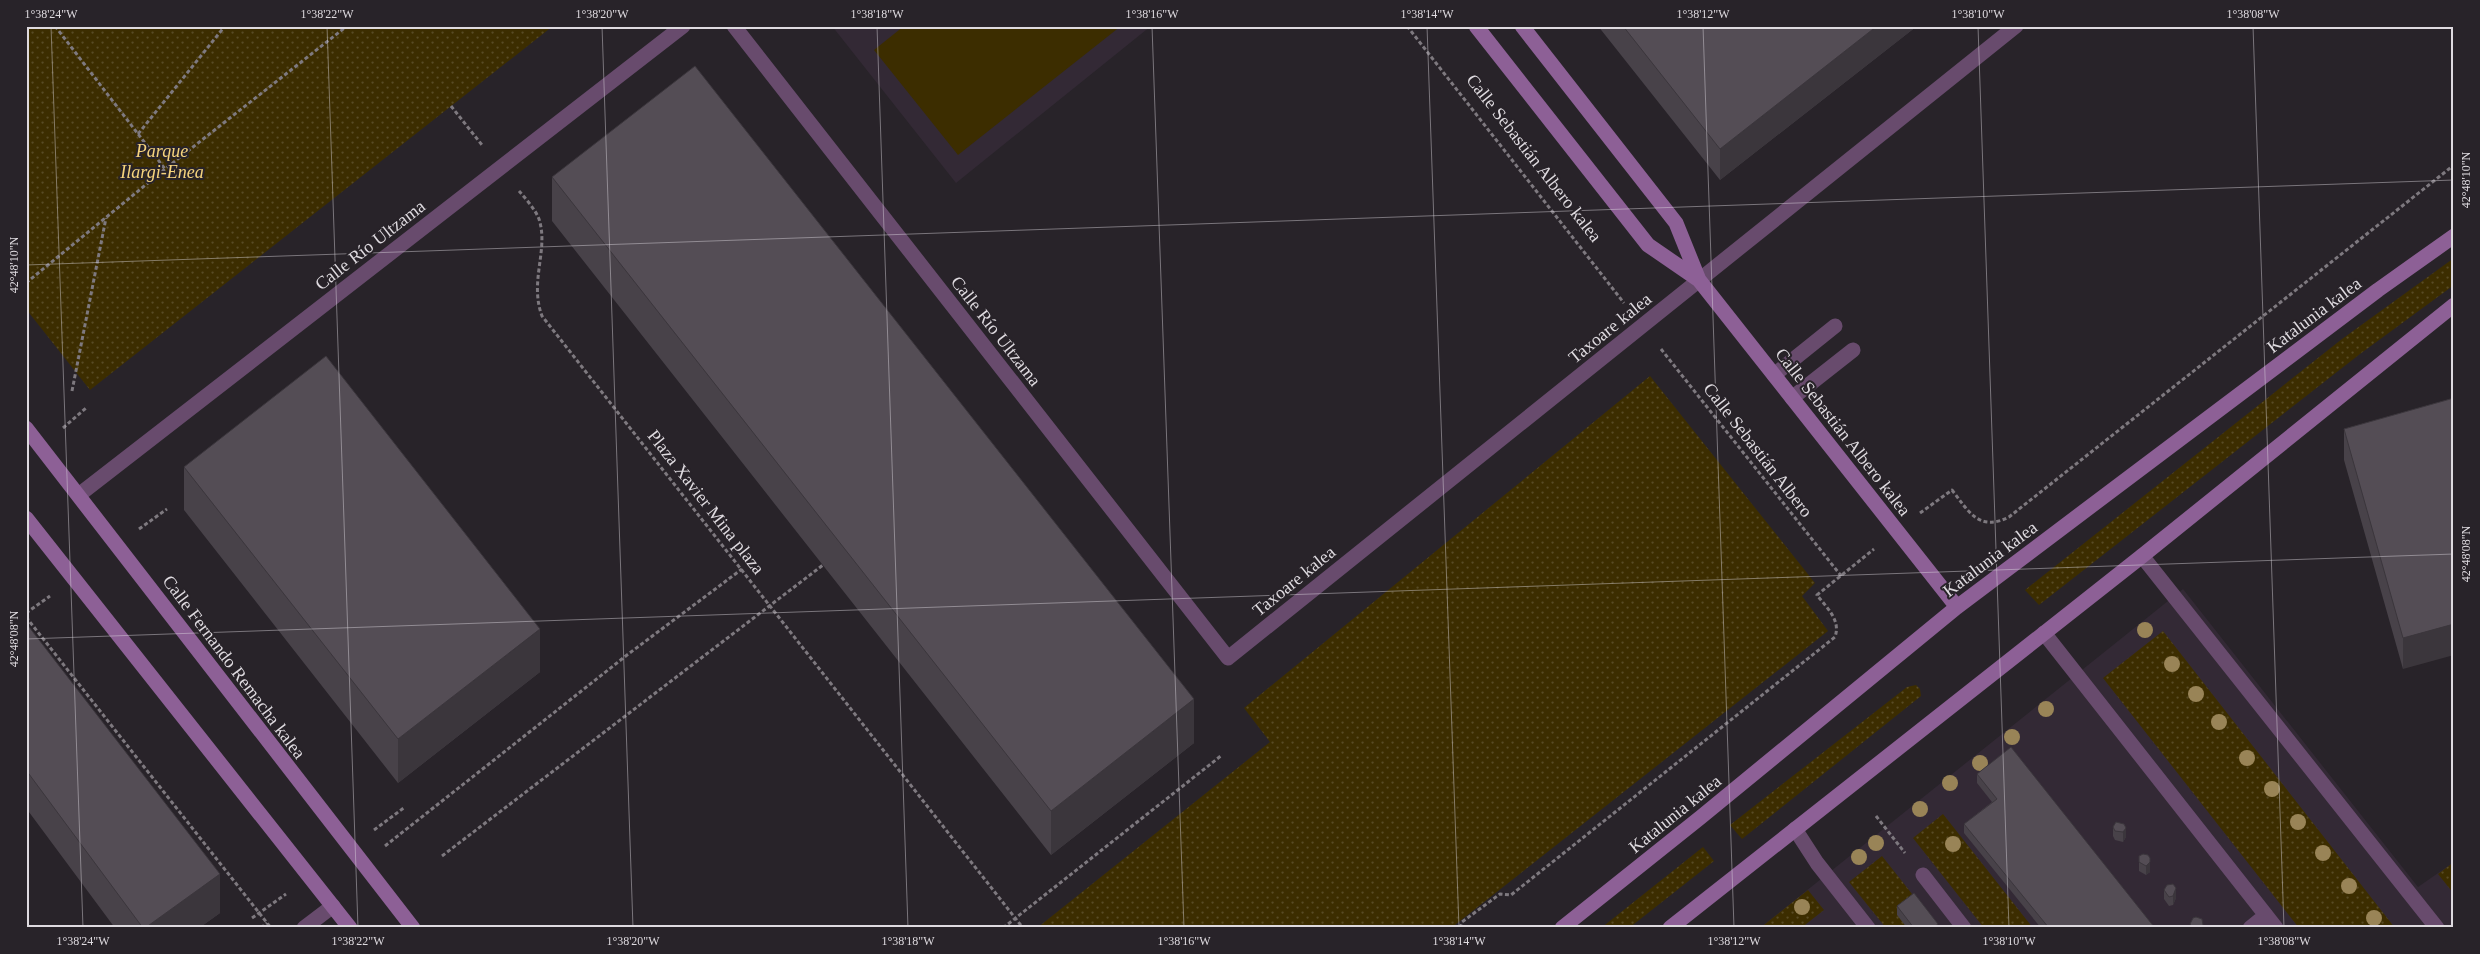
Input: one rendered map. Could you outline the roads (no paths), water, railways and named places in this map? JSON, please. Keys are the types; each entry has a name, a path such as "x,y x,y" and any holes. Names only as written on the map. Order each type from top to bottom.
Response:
{"street":[{"name":"Calle Río Ultzama","path":"80,494 683,26"},
{"name":"Calle Río Ultzama","path":"734,26 1228,658"},
{"name":"Calle Sebastián Albero kalea","path":"1476,26 1648,245 1699,280"},
{"name":"Calle Sebastián Albero kalea","path":"1522,26 1676,223 1699,280 1956,607"},
{"name":"Taxoare kalea","path":"1228,658 2016,26"},
{"name":"Katalunia kalea","path":"1562,928 1701,817 1956,607 2378,290 2454,236"},
{"path":"1670,928 2142,556 2454,305"},
{"path":"1774,375 1835,326"},
{"path":"1792,398 1853,350"},
{"name":"Calle Fernando Remacha kalea","path":"26,428 80,494 413,928"},
{"path":"29,528 350,928"},
{"path":"2142,556 2438,928"},
{"path":"2044,633 2276,928"},
{"path":"1795,829 1817,863 1868,928"},
{"path":"1923,876 1964,928"},
{"path":"304,928 333,906"},
{"path":"2250,928 2266,915"}],"park label":[{"name":"Parque Ilargi-Enea","path":"162,161"}]}
